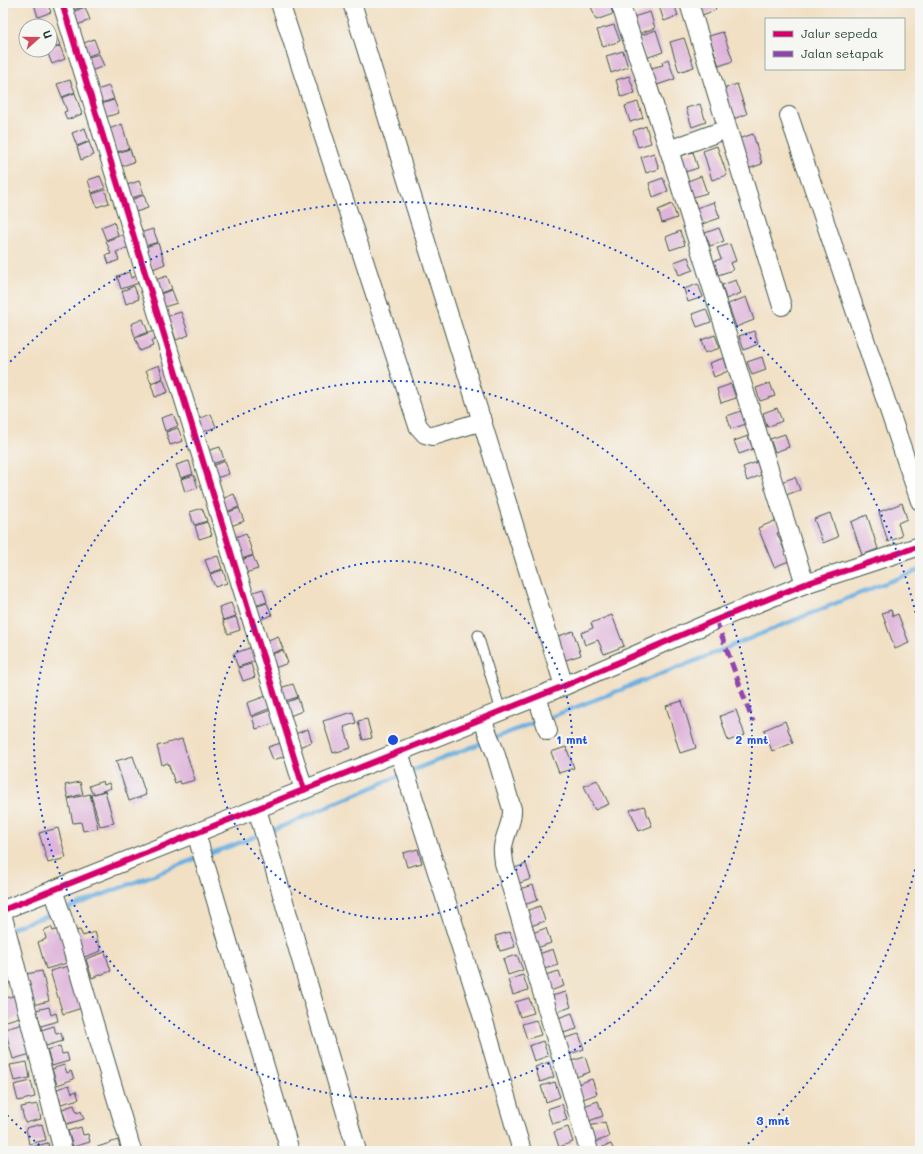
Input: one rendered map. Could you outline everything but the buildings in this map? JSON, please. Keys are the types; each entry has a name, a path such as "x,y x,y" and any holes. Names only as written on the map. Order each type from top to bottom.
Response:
{"street":[{"path":"62,3 304,790"},
{"path":"280,3 418,426 425,434 433,436 483,421"},
{"path":"352,3 564,686"},
{"path":"620,3 669,150 806,584"},
{"path":"688,3 782,306"},
{"path":"789,116 920,501"},
{"path":"669,150 727,129"},
{"path":"3,910 55,894 260,816 304,790 401,758 484,725 501,711 539,703 564,686 716,620 806,584 920,546"},
{"path":"539,703 547,730"},
{"path":"484,725 495,752 513,815 503,846 504,863 589,1151"},
{"path":"401,758 478,1001 522,1151"},
{"path":"260,816 357,1151"},
{"path":"198,840 290,1151"},
{"path":"55,894 132,1151"},
{"path":"3,917 63,1151"}],"lane":[{"path":"478,634 501,711"}],"waterway":[{"path":"548,718 695,661 920,570"},
{"path":"494,738 541,720"},
{"path":"408,772 487,741"},
{"path":"269,832 401,775"},
{"path":"207,855 260,835"},
{"path":"63,910 200,857"},
{"path":"11,929 56,913"}],"marked path":[{"path":"716,620 753,722"}],"cycle path":[{"path":"62,3 304,790"},
{"path":"3,910 564,686 716,620 805,584 920,546"}]}
